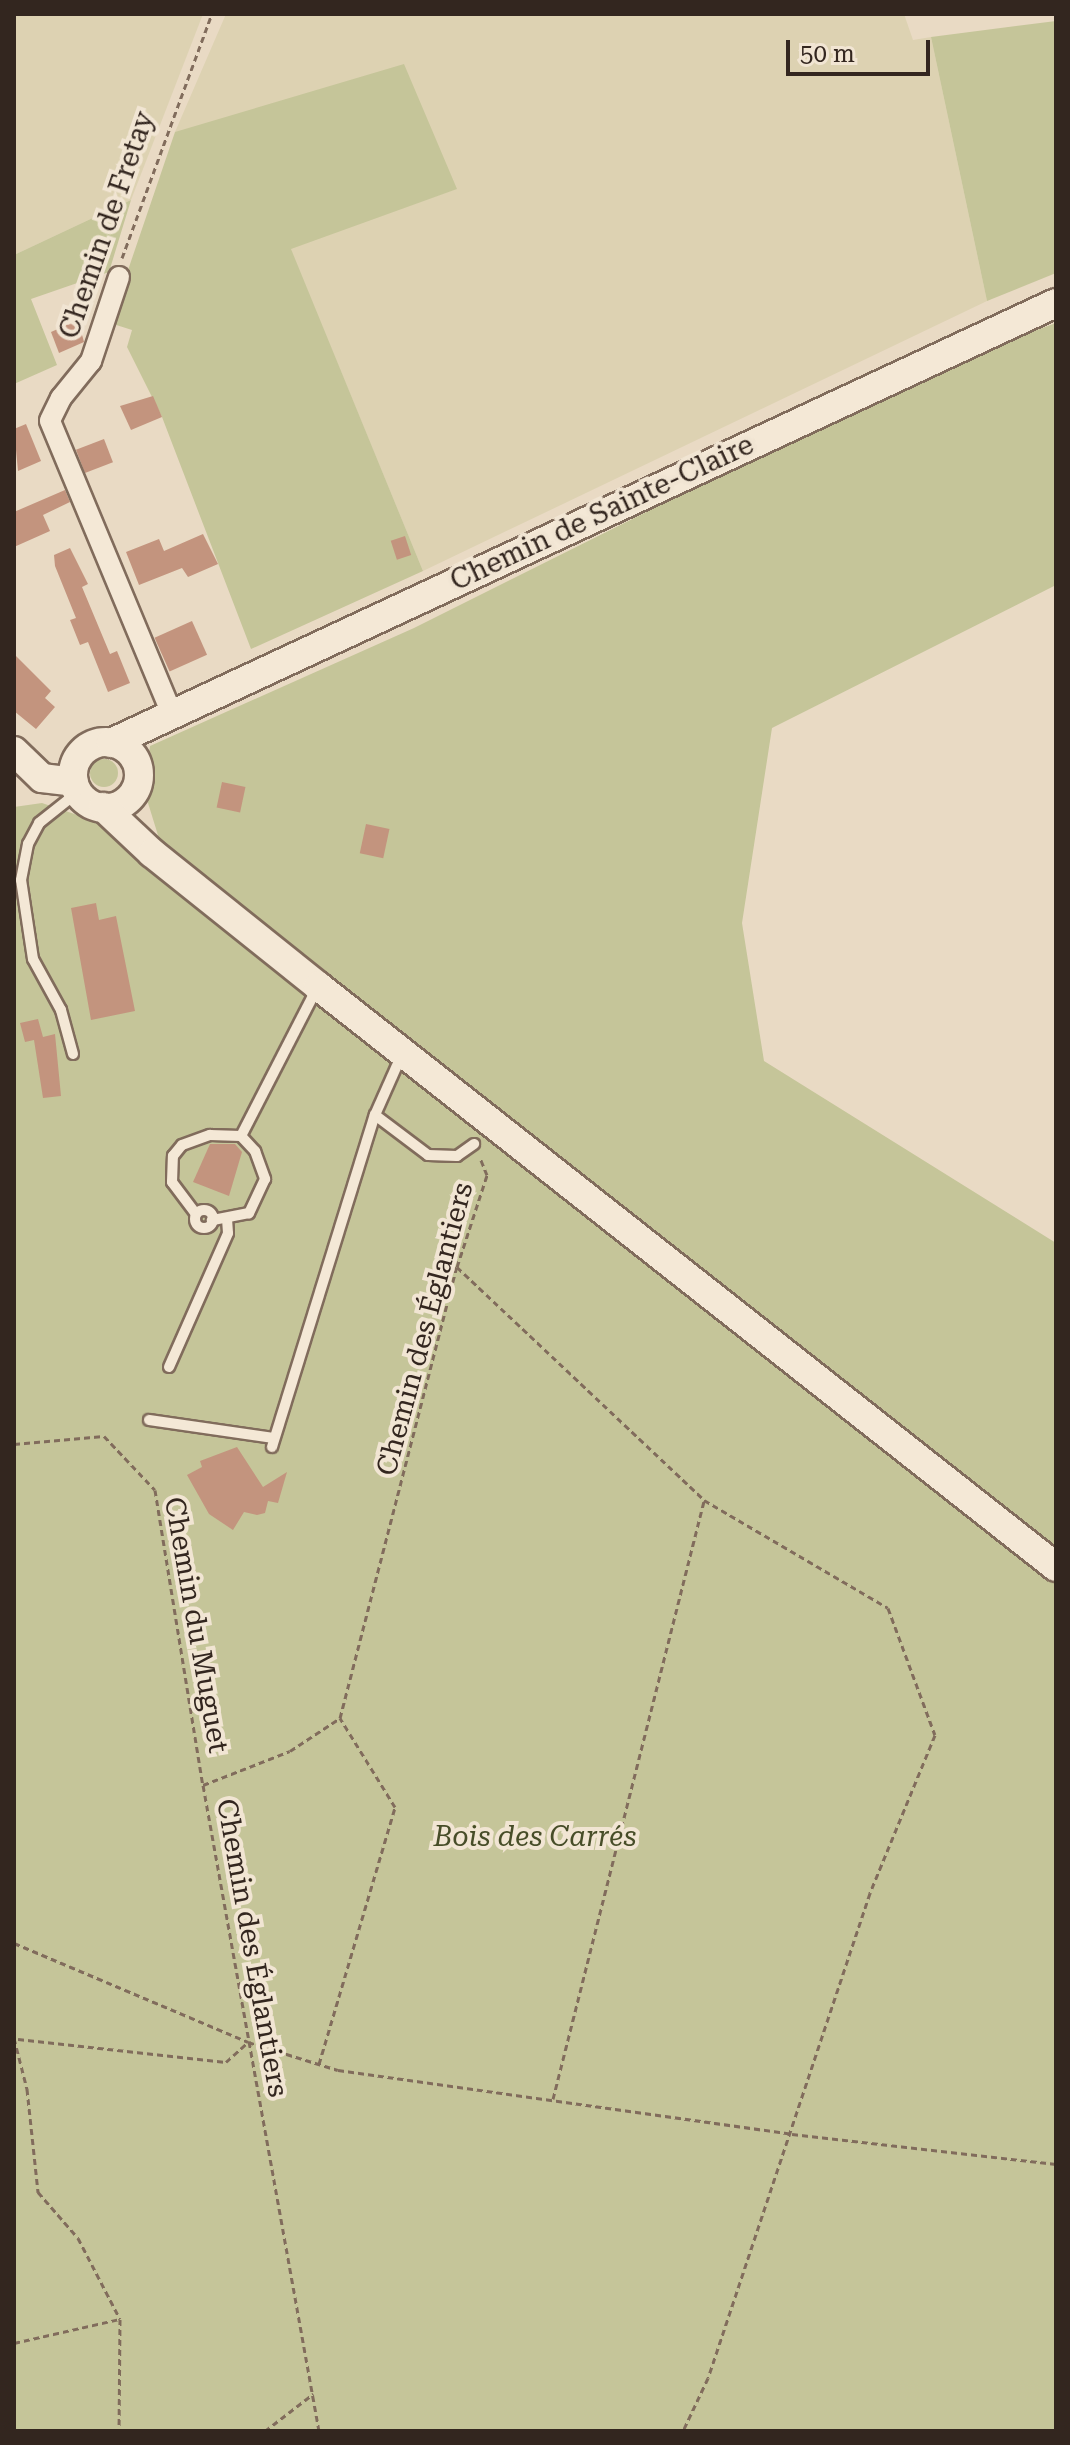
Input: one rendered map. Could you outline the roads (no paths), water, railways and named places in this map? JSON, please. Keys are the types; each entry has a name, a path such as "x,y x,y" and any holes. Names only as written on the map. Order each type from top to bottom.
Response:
{"main road":[{"name":"Chemin de Sainte-Claire","path":"111,743 1056,303"},
{"path":"103,807 122,803 136,778 160,718"},
{"path":"76,779 94,744 111,743 128,750 136,778 135,808 152,853"},
{"path":"14,751 42,778 76,779 152,853 1056,1567"}],"street":[{"name":"Chemin de Fretay","path":"119,277 91,361 61,398 50,421 160,718"}],"lane":[{"path":"73,1054 61,1010 33,959 21,880 28,844 39,823 76,779"},
{"path":"241,1136 318,986"},
{"path":"149,1420 273,1443 375,1115 403,1052"},
{"path":"375,1115 428,1155 457,1156 474,1144"},
{"path":"210,1135 241,1136 255,1151 265,1179 249,1213 212,1220 200,1227 196,1214 172,1182 173,1156 182,1145 210,1135"},
{"path":"169,1367 228,1233 227,1219"}],"park label":[{"name":"Bois des Carrés","path":"535,1837"}]}
